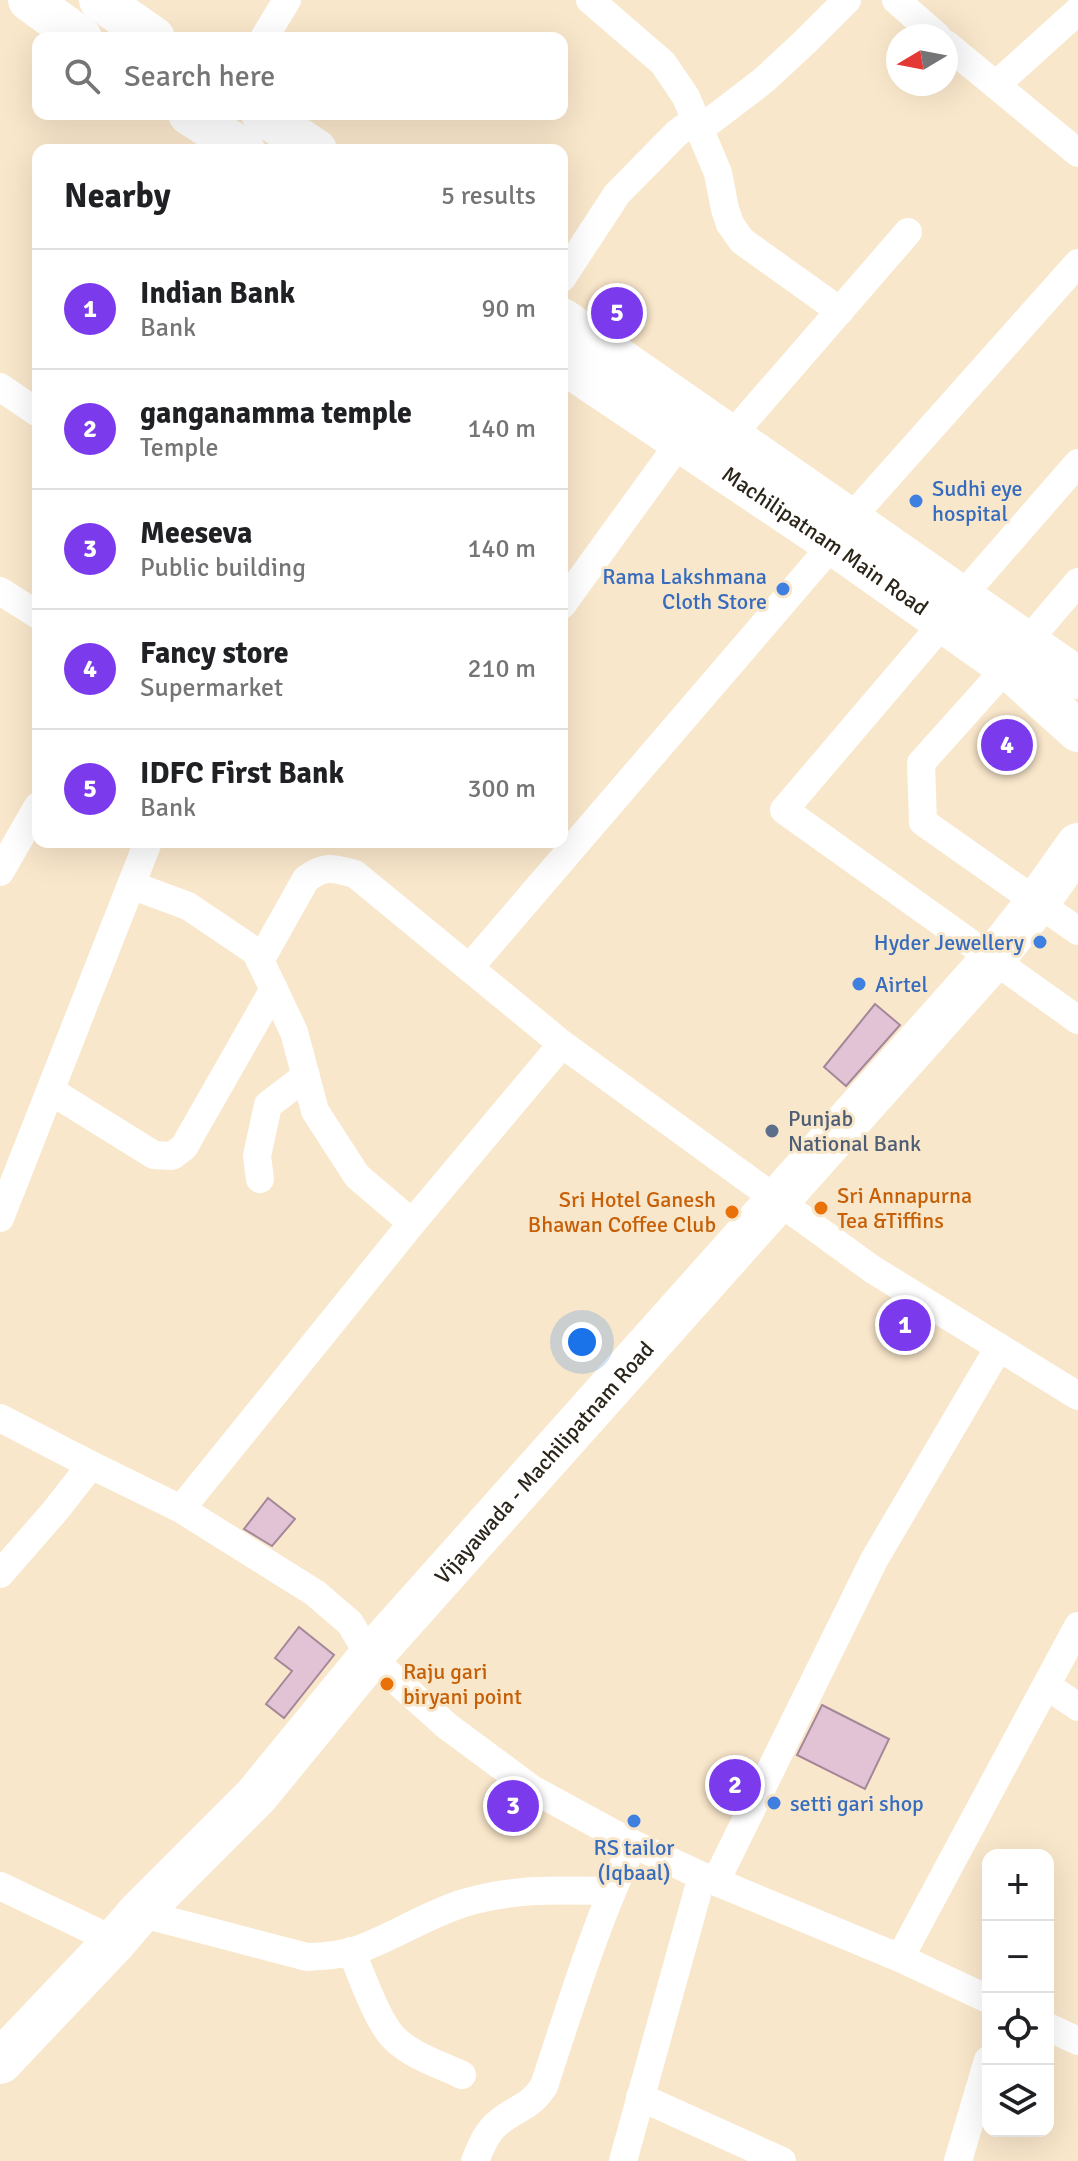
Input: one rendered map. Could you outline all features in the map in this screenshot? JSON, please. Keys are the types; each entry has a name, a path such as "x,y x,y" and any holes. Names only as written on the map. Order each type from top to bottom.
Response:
{"highway":[{"name":"Vijayawada - Machilipatnam Road","path":"0,2062 256,1796 370,1657 993,959 1077,848"}],"main road":[{"path":"29,0 73,32"},
{"path":"100,0 145,32"},
{"path":"198,120 235,144"},
{"path":"271,120 307,144"},
{"name":"Machilipatnam Main Road","path":"568,323 731,436 842,531 1017,655 1078,678"},
{"name":"Machilipatnam Main Road","path":"568,366 680,442 842,531"},
{"name":"Machilipatnam Main Road","path":"1017,655 1078,731"}],"street":[{"path":"268,32 287,0"},
{"path":"590,0 663,63 686,97 718,173 730,224 742,241 840,311"},
{"path":"568,269 617,194 677,133 698,124 764,80 847,0"},
{"path":"896,0 923,24"},
{"path":"996,85 1078,11"},
{"path":"958,54 1078,153"},
{"path":"731,436 908,232"},
{"path":"470,967 842,531 1078,263"},
{"path":"0,387 32,409"},
{"path":"568,597 680,442"},
{"path":"1078,463 784,810 1078,1020"},
{"path":"1078,582 921,763 923,822 1078,931"},
{"path":"0,591 32,605"},
{"path":"0,872 32,816"},
{"path":"0,1218 146,848"},
{"path":"260,961 306,879 330,867 355,874 562,1044 776,1201 872,1269 1078,1396"},
{"path":"131,885 188,906 256,952 294,1032 315,1111 357,1176 412,1223"},
{"path":"51,1091 154,1155 172,1156 184,1147 274,989"},
{"path":"181,1509 412,1223 562,1044"},
{"path":"260,1179 257,1156 268,1105 306,1076"},
{"path":"623,2161 640,2097 709,1879 874,1560 999,1347"},
{"path":"0,1418 181,1509 315,1593 350,1623 370,1657 447,1726 532,1789 633,1844 709,1879 900,1958 982,1996"},
{"path":"2,1566 55,1511 91,1465"},
{"path":"900,1958 1078,1626"},
{"path":"1047,1686 1078,1707"},
{"path":"475,2161 488,2132 500,2121 536,2100 544,2086 611,1891 633,1844"},
{"path":"0,1886 127,1927 307,1957 332,1956 361,1949 461,1904 503,1893 535,1889 611,1891"},
{"path":"351,1951 380,2018 392,2036 408,2050 462,2075"},
{"path":"1054,2030 1078,2041"},
{"path":"958,2161 987,2065"},
{"path":"640,2097 782,2161"}],"building":[{"path":"875,1004 900,1025 846,1086 824,1067"},
{"path":"268,1498 295,1519 272,1546 244,1529"},
{"path":"299,1627 334,1655 284,1718 266,1704 292,1671 275,1658"},
{"path":"822,1705 889,1739 865,1789 797,1755"}],"place":[{"name":"IDFC First Bank","path":"617,313"},
{"name":"Sudhi eye hospital","path":"916,501"},
{"name":"Rama Lakshmana Cloth Store","path":"783,589"},
{"name":"Fancy store","path":"1007,745"},
{"name":"Hyder Jewellery","path":"1040,942"},
{"name":"Airtel","path":"859,984"},
{"name":"Punjab National Bank","path":"772,1131"},
{"name":"Sri Annapurna Tea &Tiffins","path":"821,1208"},
{"name":"Sri Hotel Ganesh Bhawan Coffee Club","path":"732,1212"},
{"name":"Indian Bank","path":"905,1325"},
{"name":"Raju gari biryani point","path":"387,1684"},
{"name":"ganganamma temple","path":"735,1785"},
{"name":"setti gari shop","path":"774,1803"},
{"name":"Meeseva","path":"513,1806"},
{"name":"RS tailor (Iqbaal)","path":"634,1821"}]}
